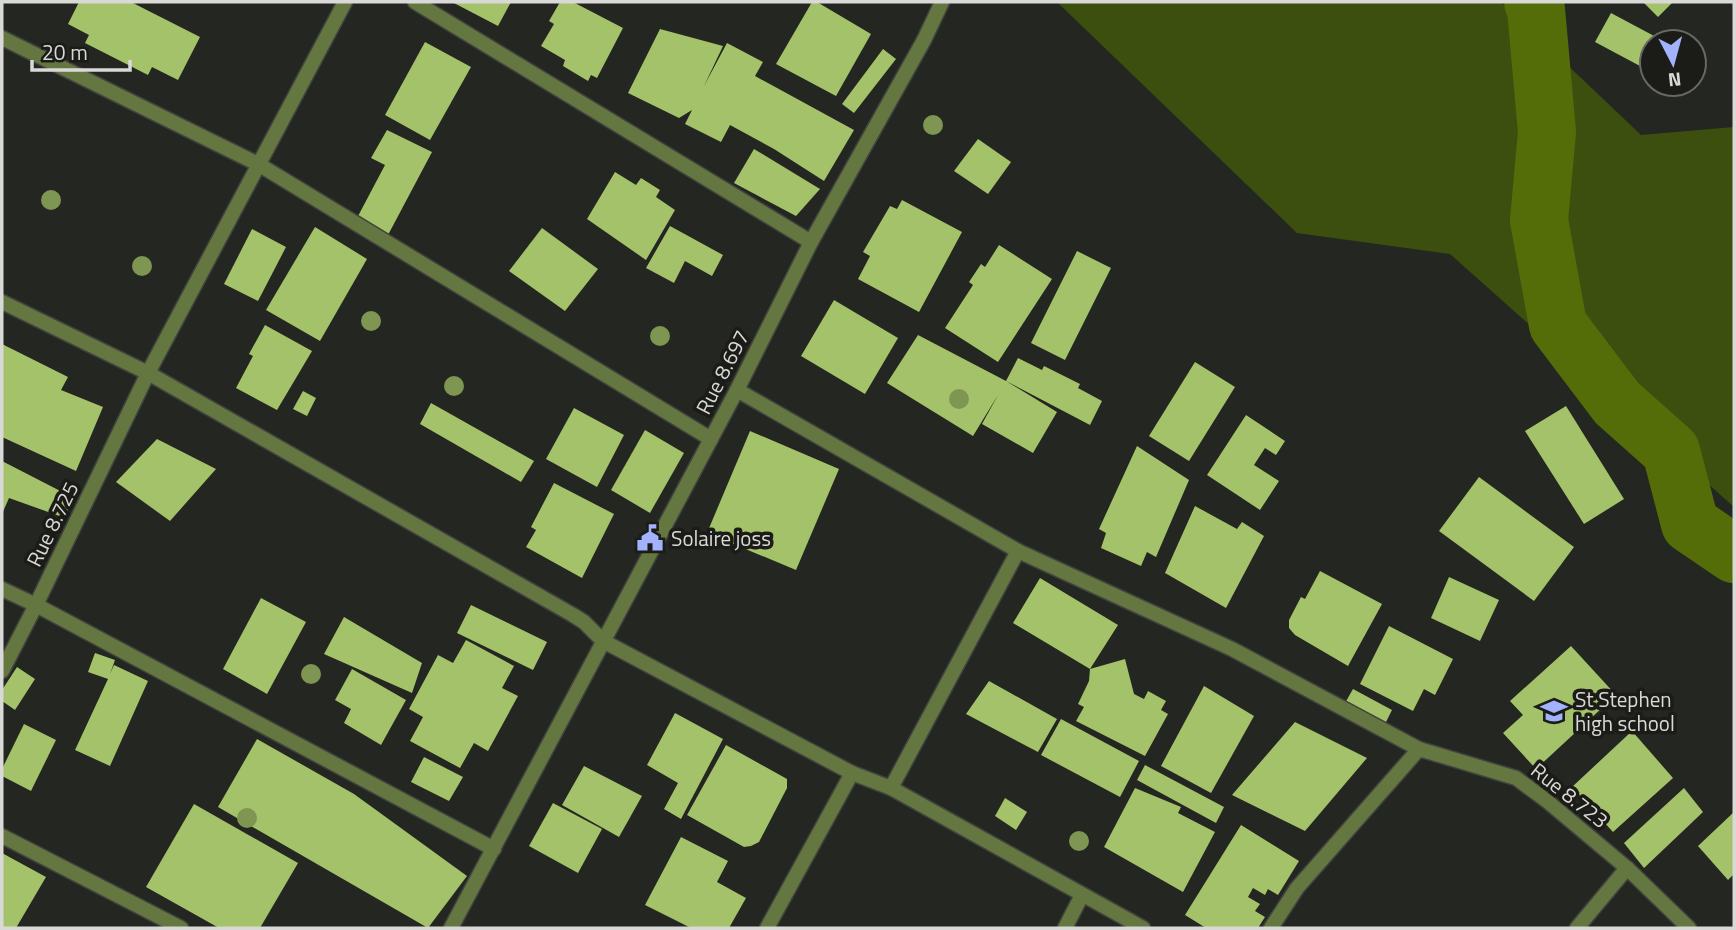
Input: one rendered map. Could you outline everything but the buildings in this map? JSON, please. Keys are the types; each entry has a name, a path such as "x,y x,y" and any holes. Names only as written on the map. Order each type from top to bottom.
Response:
{"street":[{"name":"Rue 8.725","path":"2,671 148,373 345,2"},
{"path":"415,2 811,242"},
{"name":"Rue 8.697","path":"451,928 737,390 811,242 925,40 942,2"},
{"path":"2,38 258,164 711,439"},
{"path":"2,302 148,373 573,615 603,641 852,772 891,788 1143,928"},
{"name":"Rue 8.723","path":"737,390 1018,551 1232,649 1419,749 1516,778 1627,868 1689,928"},
{"path":"891,788 1018,551"},
{"path":"2,589 494,849"},
{"path":"1271,928 1297,888 1419,749"},
{"path":"767,928 852,772"},
{"path":"2,836 181,928"},
{"path":"1577,928 1627,868"},
{"path":"1065,928 1082,895"}],"green space":[{"path":"1057,2 1501,2 1641,135 1734,127 1734,507 1450,254 1297,233"}],"waterway":[{"path":"1533,2 1536,9 1547,132 1539,220 1558,325 1617,403 1671,451 1690,524 1734,554"}],"place":[{"name":"Solaire joss","path":"650,538"},
{"name":"St Stephen high school","path":"1554,711"}]}
